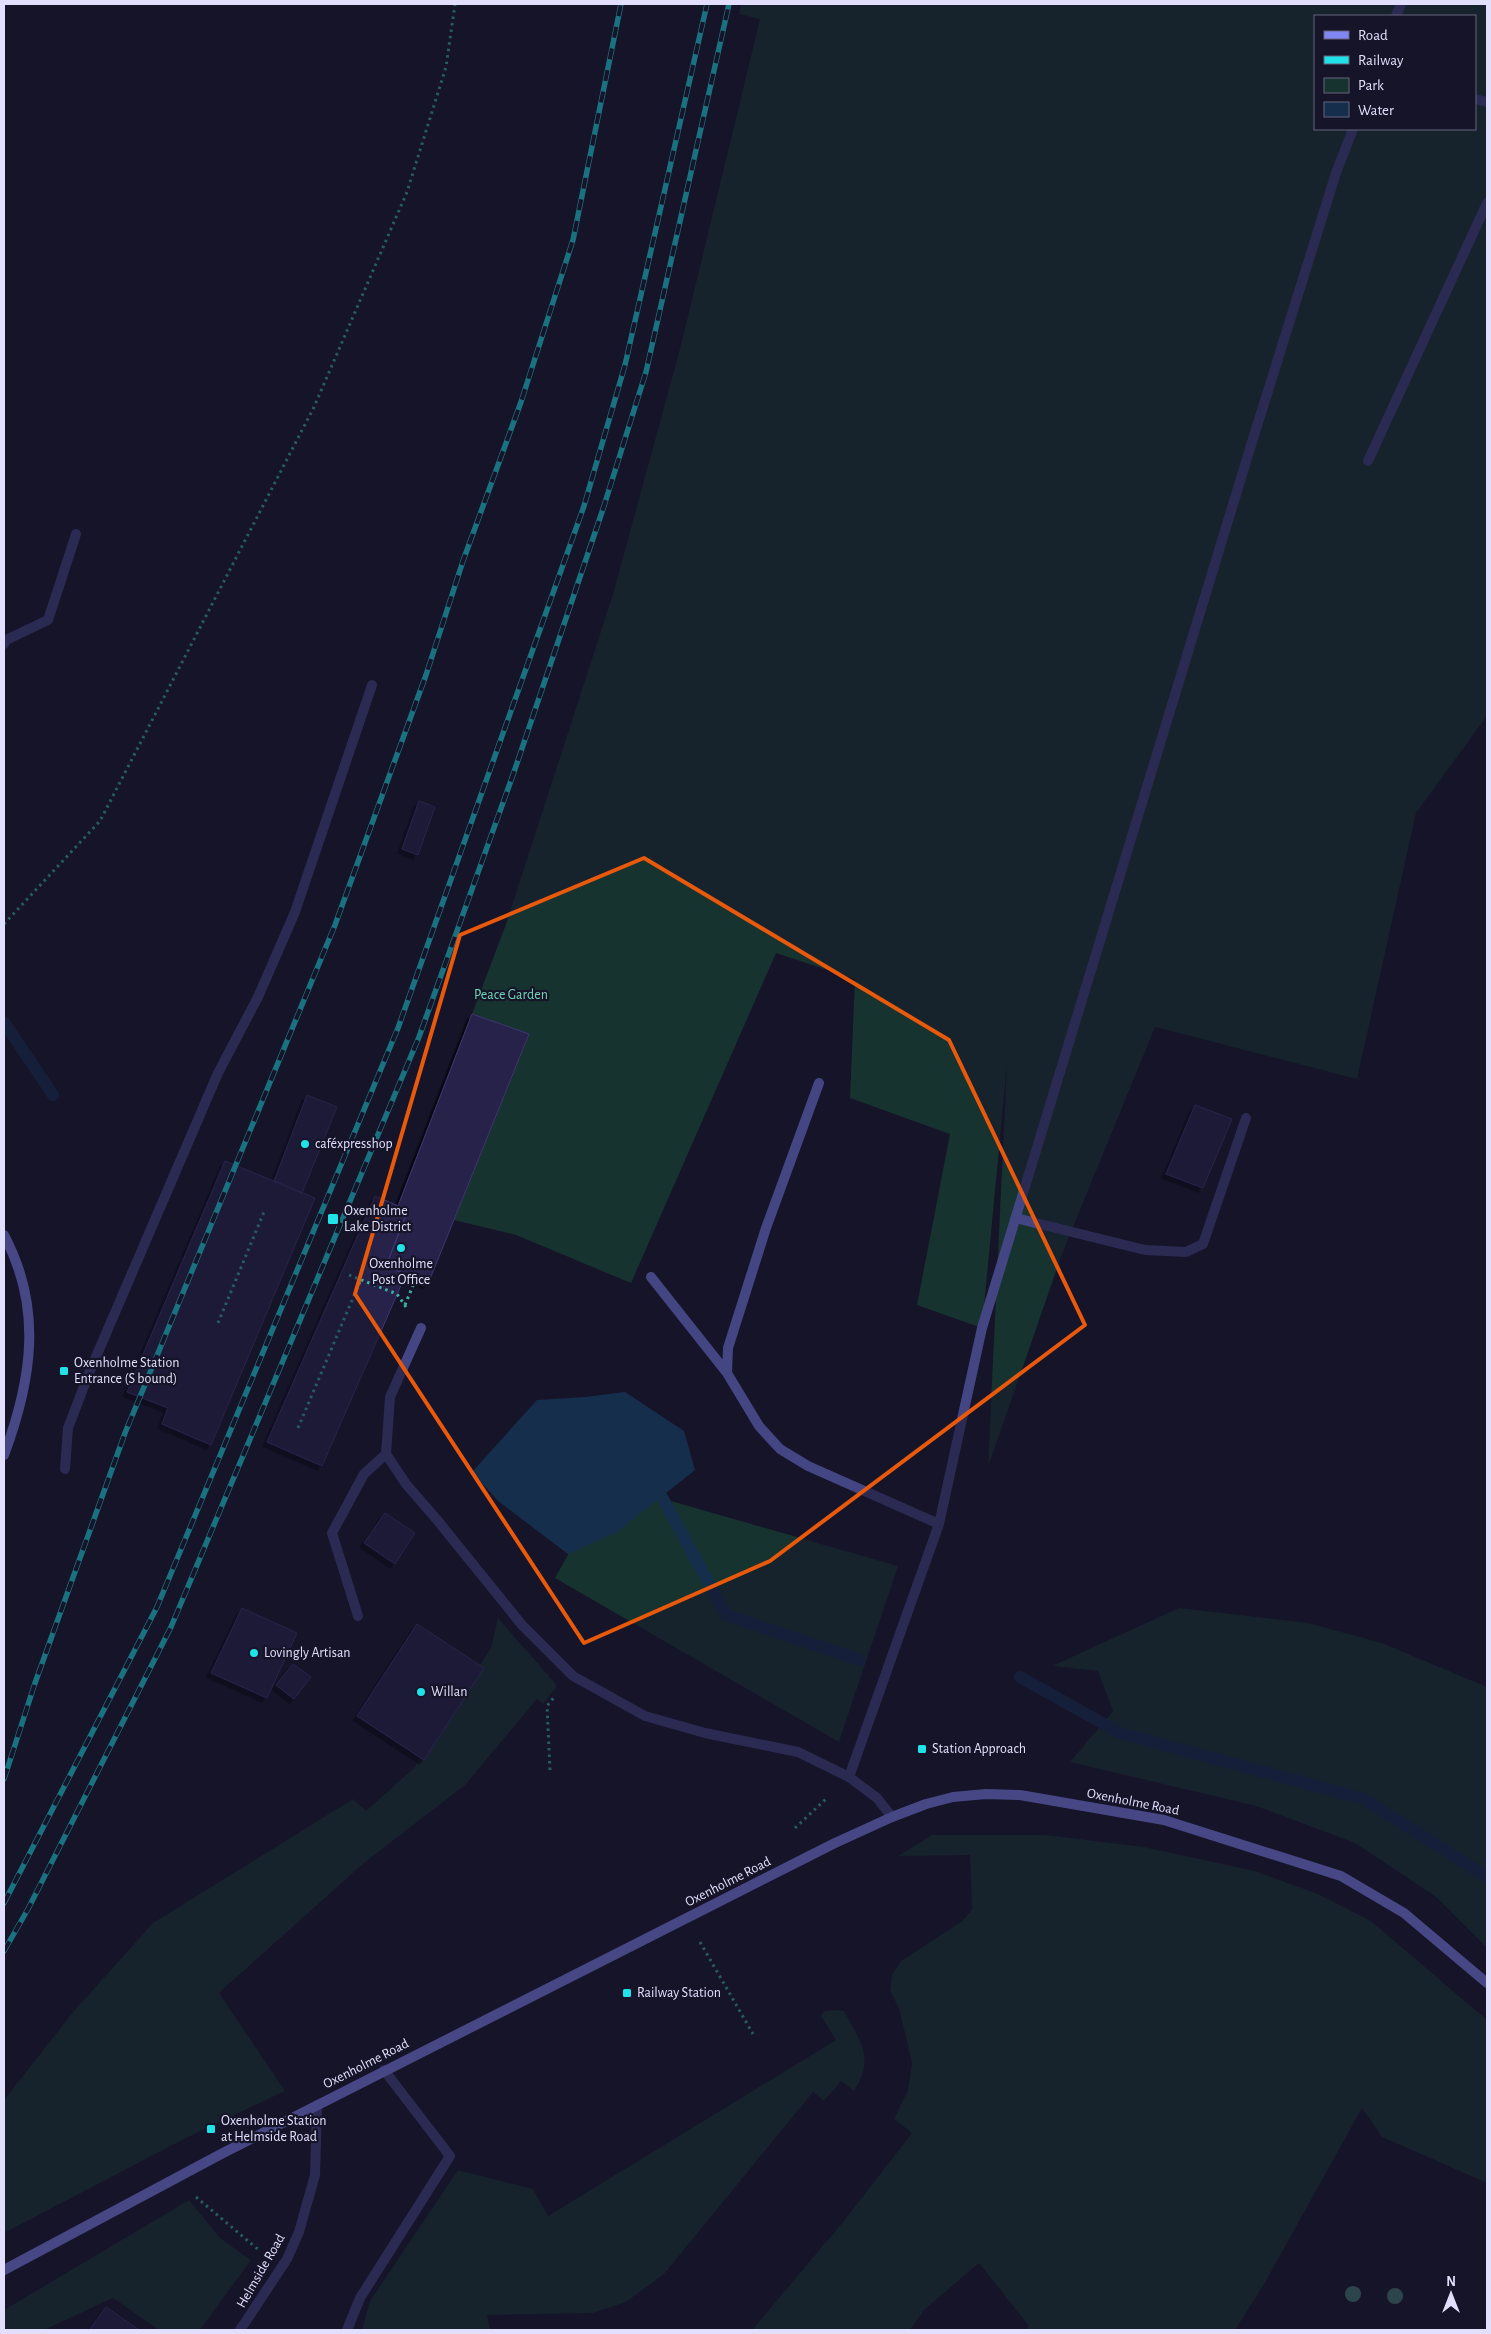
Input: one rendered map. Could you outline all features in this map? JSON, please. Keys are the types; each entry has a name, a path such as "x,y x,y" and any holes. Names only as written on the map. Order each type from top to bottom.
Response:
{"main road":[{"path":"4,1235 20,1275 28,1309 31,1343 24,1390 15,1425 4,1455"},
{"name":"Oxenholme Road","path":"4,2270 384,2070 835,1843 892,1817 953,1797 986,1794 1020,1795 1164,1820 1342,1876 1404,1913 1487,1983"}],"street":[{"path":"849,1777 939,1524 982,1328 1260,414 1336,173 1353,130"},
{"path":"1368,460 1487,203"},
{"path":"4,644 6,640 48,620 76,534"},
{"path":"65,1468 68,1428 89,1373 218,1073 258,997 295,912 372,685"},
{"path":"727,1373 728,1348 766,1228 820,1083"},
{"path":"1016,1218 1146,1250 1186,1252 1203,1244 1246,1118"},
{"path":"651,1277 727,1373 759,1426 780,1449 808,1466 939,1524"},
{"path":"421,1328 390,1397 386,1454 406,1484 522,1625 573,1676 645,1716 705,1733 798,1752 849,1777 877,1798 892,1817"},
{"path":"358,1616 332,1533 364,1474 386,1454"},
{"path":"347,2330 360,2298 450,2156 384,2070"},
{"name":"Helmside Road","path":"240,2330 287,2259 299,2232 315,2175 317,2105"}],"path":[{"path":"4,924 100,821 314,407 407,192 446,67 455,4"},
{"path":"218,1323 264,1212"},
{"path":"349,1275 397,1294 421,1328"},
{"path":"405,1305 416,1278"},
{"path":"298,1428 361,1279"},
{"path":"550,1770 547,1706 557,1693"},
{"path":"795,1828 849,1777"},
{"path":"698,1937 753,2034"},
{"path":"194,2196 267,2256"}],"highlighted area":[{"path":"644,858 949,1040 1085,1325 770,1561 584,1643 355,1294 460,935"}],"green space":[{"name":"Peace Garden","path":"741,4 1487,4 1487,716 1416,813 1357,1079 1155,1027 1062,1254 988,1467 1007,1064 982,1328 917,1305 950,1134 850,1098 855,979 776,953 631,1283 516,1235 454,1220 529,1034 472,1014 505,927 613,594 681,345 760,19 739,14"},
{"path":"608,1483 898,1566 839,1742 555,1578"},
{"path":"1179,1608 1308,1623 1382,1643 1487,1687 1487,1948 1436,1897 1355,1843 1256,1806 1070,1762 1113,1711 1098,1671 1052,1666"},
{"path":"498,1618 555,1683 556,1688 543,1704 537,1699 465,1785 364,1863 219,1993 285,2091 184,2139 4,2233 4,2100 74,2011 153,1923 353,1799 366,1811 414,1768 491,1648"},
{"path":"932,1835 1046,1835 1144,1847 1255,1871 1318,1894 1371,1921 1487,2020 1487,2183 1382,2137 1362,2108 1263,2286 1235,2330 1027,2330 1029,2326 979,2263 924,2310 910,2330 752,2330 843,2222 912,2133 894,2119 908,2090 912,2063 899,2008 890,1991 892,1975 901,1961 961,1922 972,1910 970,1855 898,1856"},
{"path":"824,2011 844,2011 856,2032 863,2050 865,2059 864,2069 854,2091 841,2081 824,2101 813,2092 664,2274 626,2302 593,2313 487,2315 490,2330 362,2330 370,2301 458,2170 533,2189 548,2216 836,2040 821,2016"},
{"path":"189,2200 220,2238 251,2260 200,2330 159,2330 113,2298 44,2330 4,2330 4,2310"}],"water":[{"path":"625,1392 684,1431 695,1470 617,1532 568,1554 498,1501 472,1472 537,1400"}],"building":[{"path":"419,801 435,807 418,855 402,849"},
{"path":"472,1014 529,1034 428,1284 386,1266 408,1210 398,1206"},
{"name":"caféxpresshop","path":"307,1095 337,1107 302,1193 274,1181"},
{"path":"1195,1105 1232,1119 1203,1188 1166,1174"},
{"path":"225,1161 315,1198 211,1445 162,1424 168,1408 127,1392"},
{"path":"375,1196 408,1210 386,1266 406,1274 322,1466 267,1442"},
{"path":"385,1513 415,1533 395,1564 364,1543"},
{"name":"Lovingly Artisan","path":"242,1608 297,1633 267,1698 211,1673"},
{"name":"Willan","path":"417,1624 484,1668 424,1760 357,1716"},
{"path":"293,1664 311,1677 294,1699 276,1685"},
{"path":"106,2307 139,2330 89,2330"}],"waterway":[{"path":"4,1022 53,1095"},
{"path":"649,1487 662,1497 726,1615 860,1660"},
{"path":"1020,1677 1120,1733 1364,1799 1487,1877"}],"railway":[{"path":"4,1779 35,1683 125,1433 335,925 426,675 463,561 521,402 573,240 621,4"},
{"path":"4,1903 157,1607 398,1028 584,506 625,365 707,4"},
{"path":"4,1951 28,1909 171,1627 419,1037 514,772 603,509 646,372 729,4"}],"place":[{"name":"caféxpresshop","path":"305,1144"},
{"name":"Oxenholme Lake District","path":"333,1219"},
{"name":"Oxenholme Post Office","path":"401,1248"},
{"name":"Oxenholme Station Entrance (S bound)","path":"64,1371"},
{"name":"Lovingly Artisan","path":"254,1653"},
{"name":"Willan","path":"421,1692"},
{"name":"Station Approach","path":"922,1749"},
{"name":"Railway Station","path":"627,1993"},
{"name":"Oxenholme Station at Helmside Road","path":"211,2129"}]}
